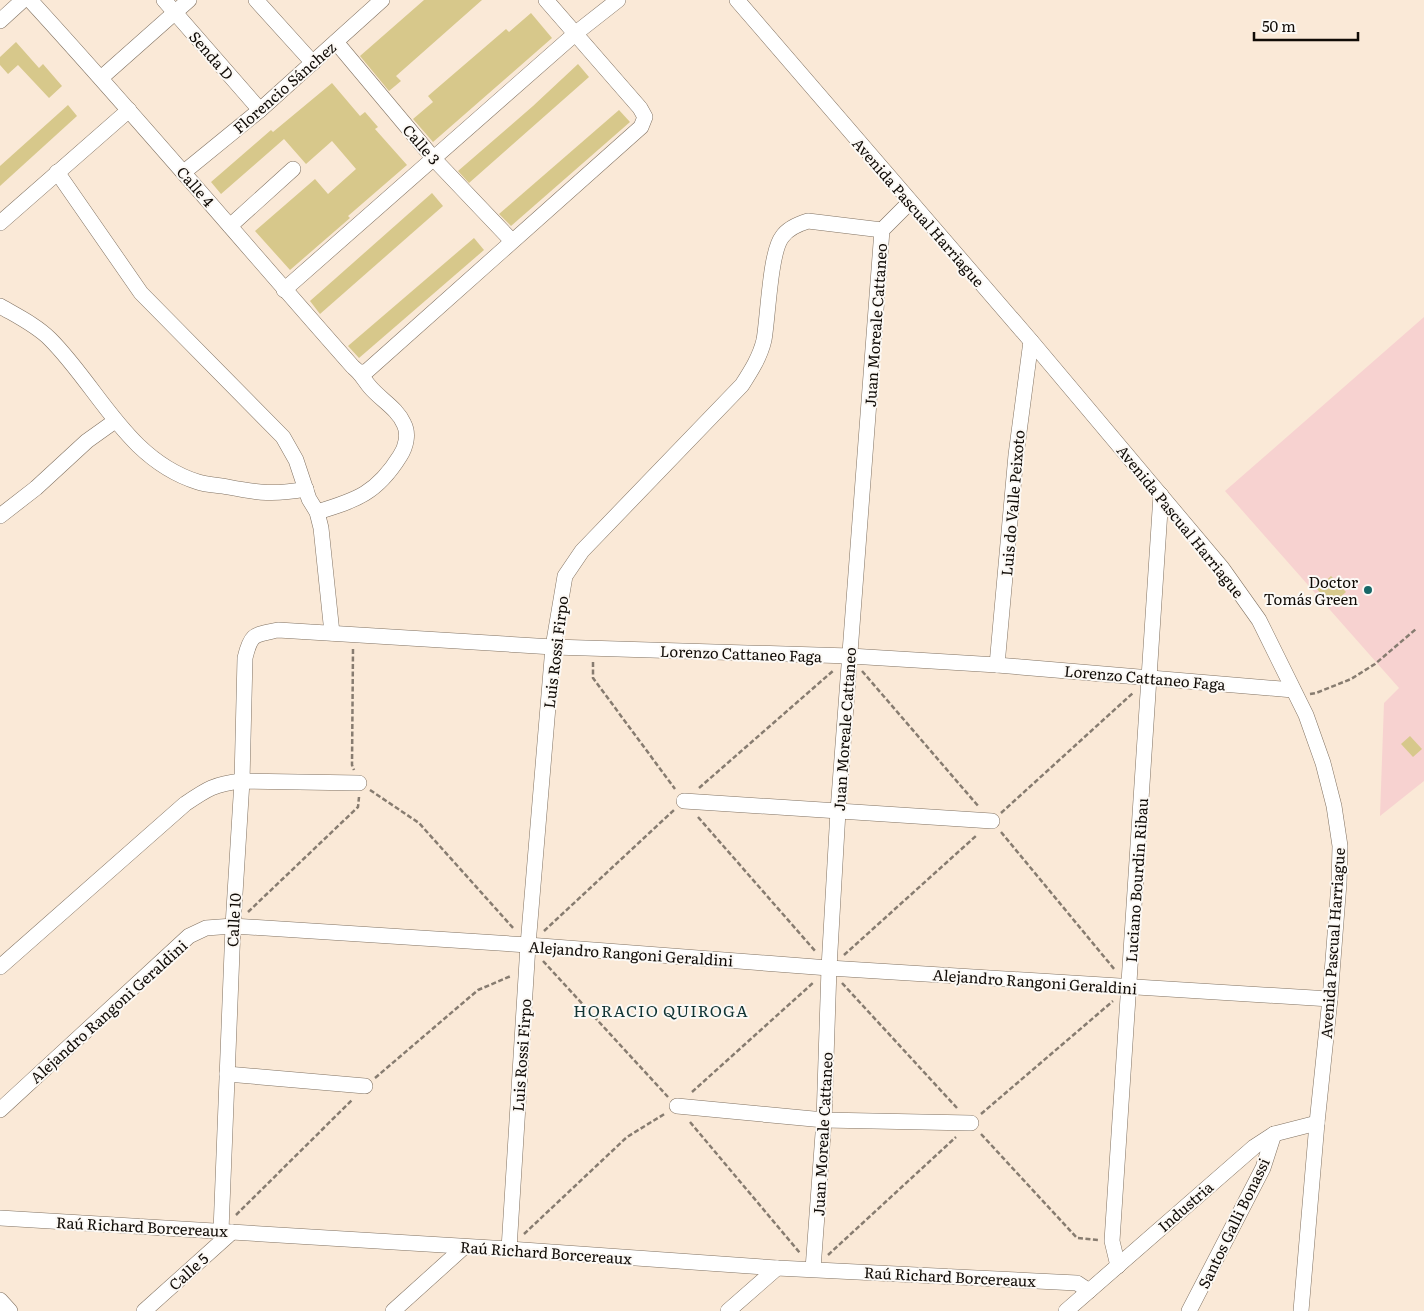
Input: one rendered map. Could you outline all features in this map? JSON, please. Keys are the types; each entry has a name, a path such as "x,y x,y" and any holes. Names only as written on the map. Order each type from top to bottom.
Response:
{"street":[{"path":"0,21 23,0"},
{"name":"Calle 4","path":"30,0 184,172 284,290 353,367 360,372 370,388 398,414 404,424 407,432 402,453 381,482 370,491 347,503 317,512"},
{"name":"Senda D","path":"164,0 260,110"},
{"path":"101,78 189,0"},
{"path":"256,0 313,63"},
{"name":"Florencio Sánchez","path":"184,172 260,110 382,0"},
{"path":"360,372 367,371 641,126 645,117 640,108 546,0"},
{"path":"284,290 576,33 618,0"},
{"name":"Avenida Pascual Harriague","path":"737,0 1031,341 1222,568 1259,620 1306,715 1324,763 1334,806 1340,846 1330,999 1300,1311"},
{"name":"Calle 3","path":"336,42 434,159 512,241"},
{"path":"0,223 129,110"},
{"path":"230,226 293,169"},
{"path":"57,172 141,293 283,437 296,460 310,499 317,512 321,528 332,633"},
{"name":"Juan Moreale Cattaneo","path":"813,1269 824,1120 829,968 838,811 882,230 910,202"},
{"name":"Luis Rossi Firpo","path":"509,1249 528,945 553,647 566,576 582,551 742,385 756,365 763,342 775,253 781,238 796,224 808,221 882,230"},
{"path":"0,306 32,324 50,339 115,421 141,450 166,468 198,482 262,494 285,493 306,489"},
{"name":"Luis do Valle Peixoto","path":"997,665 1016,455 1031,341"},
{"path":"0,516 36,488 86,441 115,421"},
{"name":"Luciano Bourdin Ribau","path":"1118,1266 1112,1241 1161,495"},
{"name":"Lorenzo Cattaneo Faga","path":"278,630 553,647 850,656 1150,677 1294,692"},
{"name":"Calle 10","path":"226,1231 227,1074 233,926 242,781 245,658 249,642 258,634 278,630"},
{"path":"0,967 185,804 208,788 242,781 359,783"},
{"path":"684,801 992,821"},
{"name":"Alejandro Rangoni Geraldini","path":"0,1110 189,936 206,928 233,926 528,945 829,968 1330,999"},
{"path":"227,1074 365,1086"},
{"path":"677,1106 824,1120 971,1123"},
{"name":"Industria","path":"1066,1311 1254,1147 1274,1134 1317,1123"},
{"name":"Santos Galli Bonassi","path":"1189,1311 1264,1168 1274,1134"},
{"name":"Raú Richard Borcereaux","path":"0,1218 509,1249 777,1268 1077,1283 1089,1291"},
{"name":"Calle 5","path":"144,1311 226,1231"},
{"path":"393,1311 464,1247"},
{"path":"728,1311 777,1268"},
{"path":"0,1300 10,1311"}],"path":[{"path":"1294,692 1316,693 1351,679 1375,664 1416,629"},
{"path":"233,926 358,807 359,783 352,765 354,635"},
{"path":"593,648 593,678 684,801 829,968 1077,1238 1112,1241"},
{"path":"528,945 684,801 850,656 992,821"},
{"path":"509,1249 627,1137 677,1106 1150,677"},
{"path":"359,783 419,823 528,945 677,1106 813,1269 971,1123"},
{"path":"226,1231 365,1086 478,990 527,970"}],"shaded area":[{"name":"Doctor Tomás Green","path":"1424,317 1424,781 1380,816 1384,703 1399,688 1225,491"}],"building":[{"path":"424,0 482,0 396,76 401,81 389,91 360,56"},
{"path":"531,13 552,38 433,142 413,119 433,102 428,96 506,29 509,32"},
{"path":"16,42 39,68 43,64 62,86 49,98 18,65 8,74 0,65 0,57"},
{"path":"578,64 589,77 469,183 458,171"},
{"path":"332,83 360,116 365,112 378,127 375,129 407,165 290,270 255,231 315,179 328,194 356,169 332,141 306,164 284,139 221,194 211,182 271,130 273,132"},
{"path":"68,105 77,116 0,186 0,166"},
{"path":"619,110 630,122 511,226 499,214"},
{"path":"432,193 443,206 320,314 310,301"},
{"path":"474,238 484,250 359,358 348,346"},
{"path":"1331,576 1346,592 1331,605 1317,589"},
{"path":"1410,736 1422,749 1413,757 1401,744"}],"place":[{"name":"Doctor Tomás Green","path":"1368,590"}],"district":[{"name":"HORACIO QUIROGA","path":"661,1010"}]}
